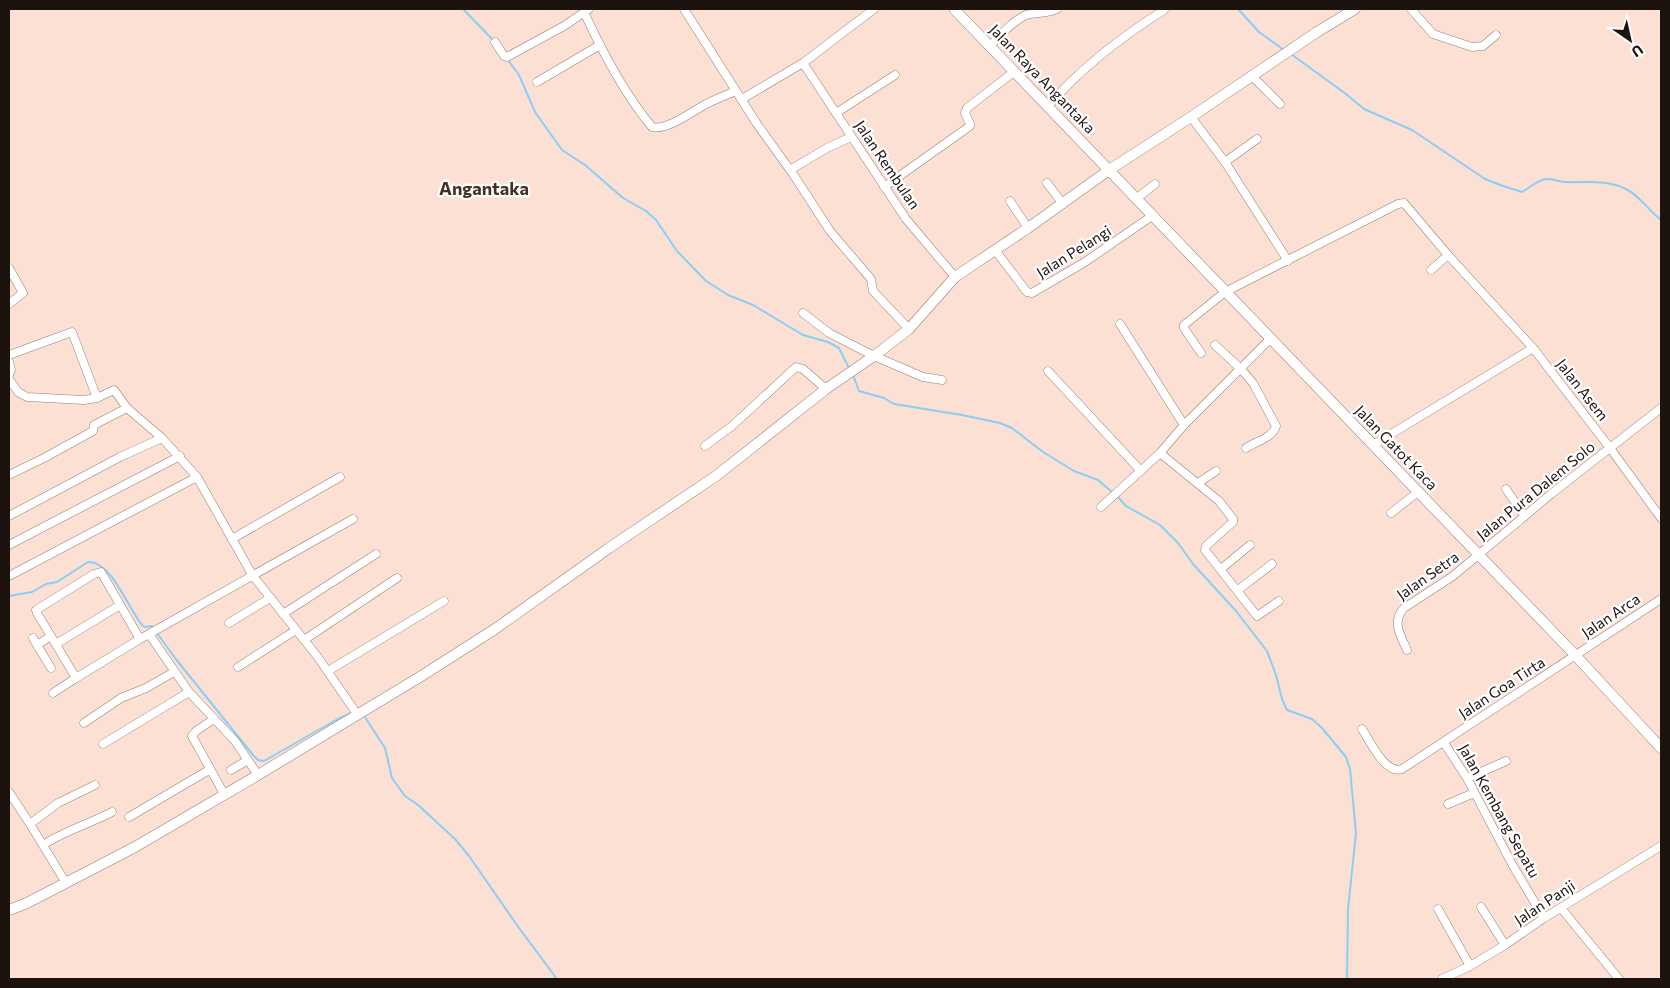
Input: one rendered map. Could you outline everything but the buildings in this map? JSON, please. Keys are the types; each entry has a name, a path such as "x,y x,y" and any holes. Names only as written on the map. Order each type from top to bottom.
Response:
{"main road":[{"name":"Jalan Raya Angantaka","path":"954,9 1109,170"},
{"path":"9,910 27,904 135,847 423,676 495,629 609,548 640,529 716,476 826,389 874,356 909,329 955,277 1063,204 1109,170 1355,9"},
{"name":"Jalan Gatot Kaca","path":"1109,170 1576,656 1661,748"}],"street":[{"path":"684,9 757,124 830,231 871,279 872,290 909,329"},
{"path":"742,99 803,63 874,9"},
{"path":"990,46 1011,25 1024,16 1057,9"},
{"path":"1412,9 1433,34 1472,47 1483,46 1496,35"},
{"path":"1048,106 1098,56 1121,38 1164,10"},
{"path":"495,42 504,56 507,57 564,26 583,11 600,45 633,101 654,128 668,124 705,104 736,91"},
{"path":"537,82 600,45"},
{"name":"Jalan Rembulan","path":"803,63 906,218 955,277"},
{"path":"884,187 970,126 965,113 967,108 1015,71"},
{"path":"836,113 895,75"},
{"path":"1252,76 1280,104"},
{"path":"1192,117 1225,162 1288,261 1225,292 1184,325 1184,328 1201,353"},
{"path":"790,170 827,148 851,137"},
{"path":"1225,162 1257,139"},
{"path":"1047,183 1063,204"},
{"path":"1136,199 1155,184"},
{"path":"1010,201 1028,228"},
{"name":"Jalan Asem","path":"1288,261 1403,202 1448,255 1533,348 1661,518"},
{"name":"Jalan Pelangi","path":"995,250 1027,292 1032,293 1085,262 1152,216"},
{"path":"1431,270 1448,255"},
{"path":"9,268 23,293 9,304"},
{"path":"803,312 829,333 874,356 923,377 942,380"},
{"path":"1120,324 1184,425"},
{"path":"9,355 72,332 97,398"},
{"path":"1101,507 1160,453 1184,425 1270,339"},
{"path":"1215,345 1241,368 1258,392 1276,426 1276,429 1269,436 1254,442 1246,448"},
{"path":"1373,445 1533,348"},
{"path":"9,362 11,370 9,377 20,393 27,397 84,400 97,398 113,390 126,408 180,456 197,477 253,576 328,671 357,714"},
{"path":"705,446 732,426 796,367 803,369 826,389"},
{"path":"1048,371 1140,471"},
{"path":"9,475 94,431 94,425 126,408"},
{"name":"Jalan Pura Dalem Solo","path":"1479,556 1525,516 1661,408"},
{"path":"9,516 120,457 162,438"},
{"path":"1160,453 1219,501 1233,518 1233,522 1205,548 1258,616 1279,602"},
{"path":"9,545 180,456"},
{"path":"1198,483 1216,471"},
{"path":"9,576 197,477"},
{"path":"232,539 340,477"},
{"path":"1506,489 1525,516"},
{"path":"1391,513 1418,492"},
{"path":"53,693 140,639 353,520"},
{"path":"1221,569 1250,545"},
{"path":"283,614 376,554"},
{"name":"Jalan Setra","path":"1407,650 1397,628 1401,611 1437,588 1479,556"},
{"path":"1238,590 1272,564"},
{"path":"76,678 36,610 94,574 100,572 102,574 140,639"},
{"path":"304,640 396,578"},
{"path":"229,623 270,598"},
{"name":"Jalan Arca","path":"1576,656 1661,599"},
{"path":"328,671 444,601"},
{"path":"56,644 120,605"},
{"path":"238,667 296,630"},
{"path":"149,634 189,692 235,741 258,775"},
{"path":"50,636 35,642 51,668"},
{"name":"Jalan Goa Tirta","path":"1362,729 1388,766 1397,770 1402,769 1576,656"},
{"path":"84,723 121,698 146,688 174,672"},
{"path":"103,744 189,692"},
{"path":"214,719 192,735 224,794"},
{"name":"Jalan Kembang Sepatu","path":"1444,743 1467,778 1513,866 1544,918"},
{"path":"232,770 248,760"},
{"path":"1467,778 1506,761"},
{"path":"129,817 210,770"},
{"path":"30,824 58,804 95,785"},
{"path":"9,792 66,883"},
{"path":"1448,804 1474,793"},
{"path":"43,845 112,812"},
{"name":"Jalan Panji","path":"1447,978 1505,945 1544,918 1661,846"},
{"path":"1481,907 1505,945"},
{"path":"1561,908 1619,979"},
{"path":"1438,909 1470,966"}],"waterway":[{"path":"463,9 493,40"},
{"path":"1238,9 1259,32 1284,50"},
{"path":"1291,54 1364,109 1412,130 1485,179 1522,192 1537,182 1546,179 1562,182 1611,184 1631,192 1661,220"},
{"path":"508,60 519,75 535,112 562,150 585,165 623,198 646,211 656,220 677,251 706,281 728,295 753,305 803,335 828,342 839,348 849,368"},
{"path":"853,375 859,391 884,398 894,404 962,415 1000,423 1012,428 1043,452 1074,471 1098,480 1112,492"},
{"path":"1116,495 1126,506 1160,525 1178,543 1193,564 1236,611 1267,651 1287,710 1312,719 1346,757 1350,769 1356,833 1348,909 1347,979"},
{"path":"9,596 32,592 46,584 57,582 88,562 96,564 112,577 142,625 145,627 152,626 154,629"},
{"path":"157,633 258,760 264,761 353,712"},
{"path":"363,714 385,748 392,778 405,796 418,805 455,839 557,979"}],"district":[{"name":"Angantaka","path":"484,189"}]}
